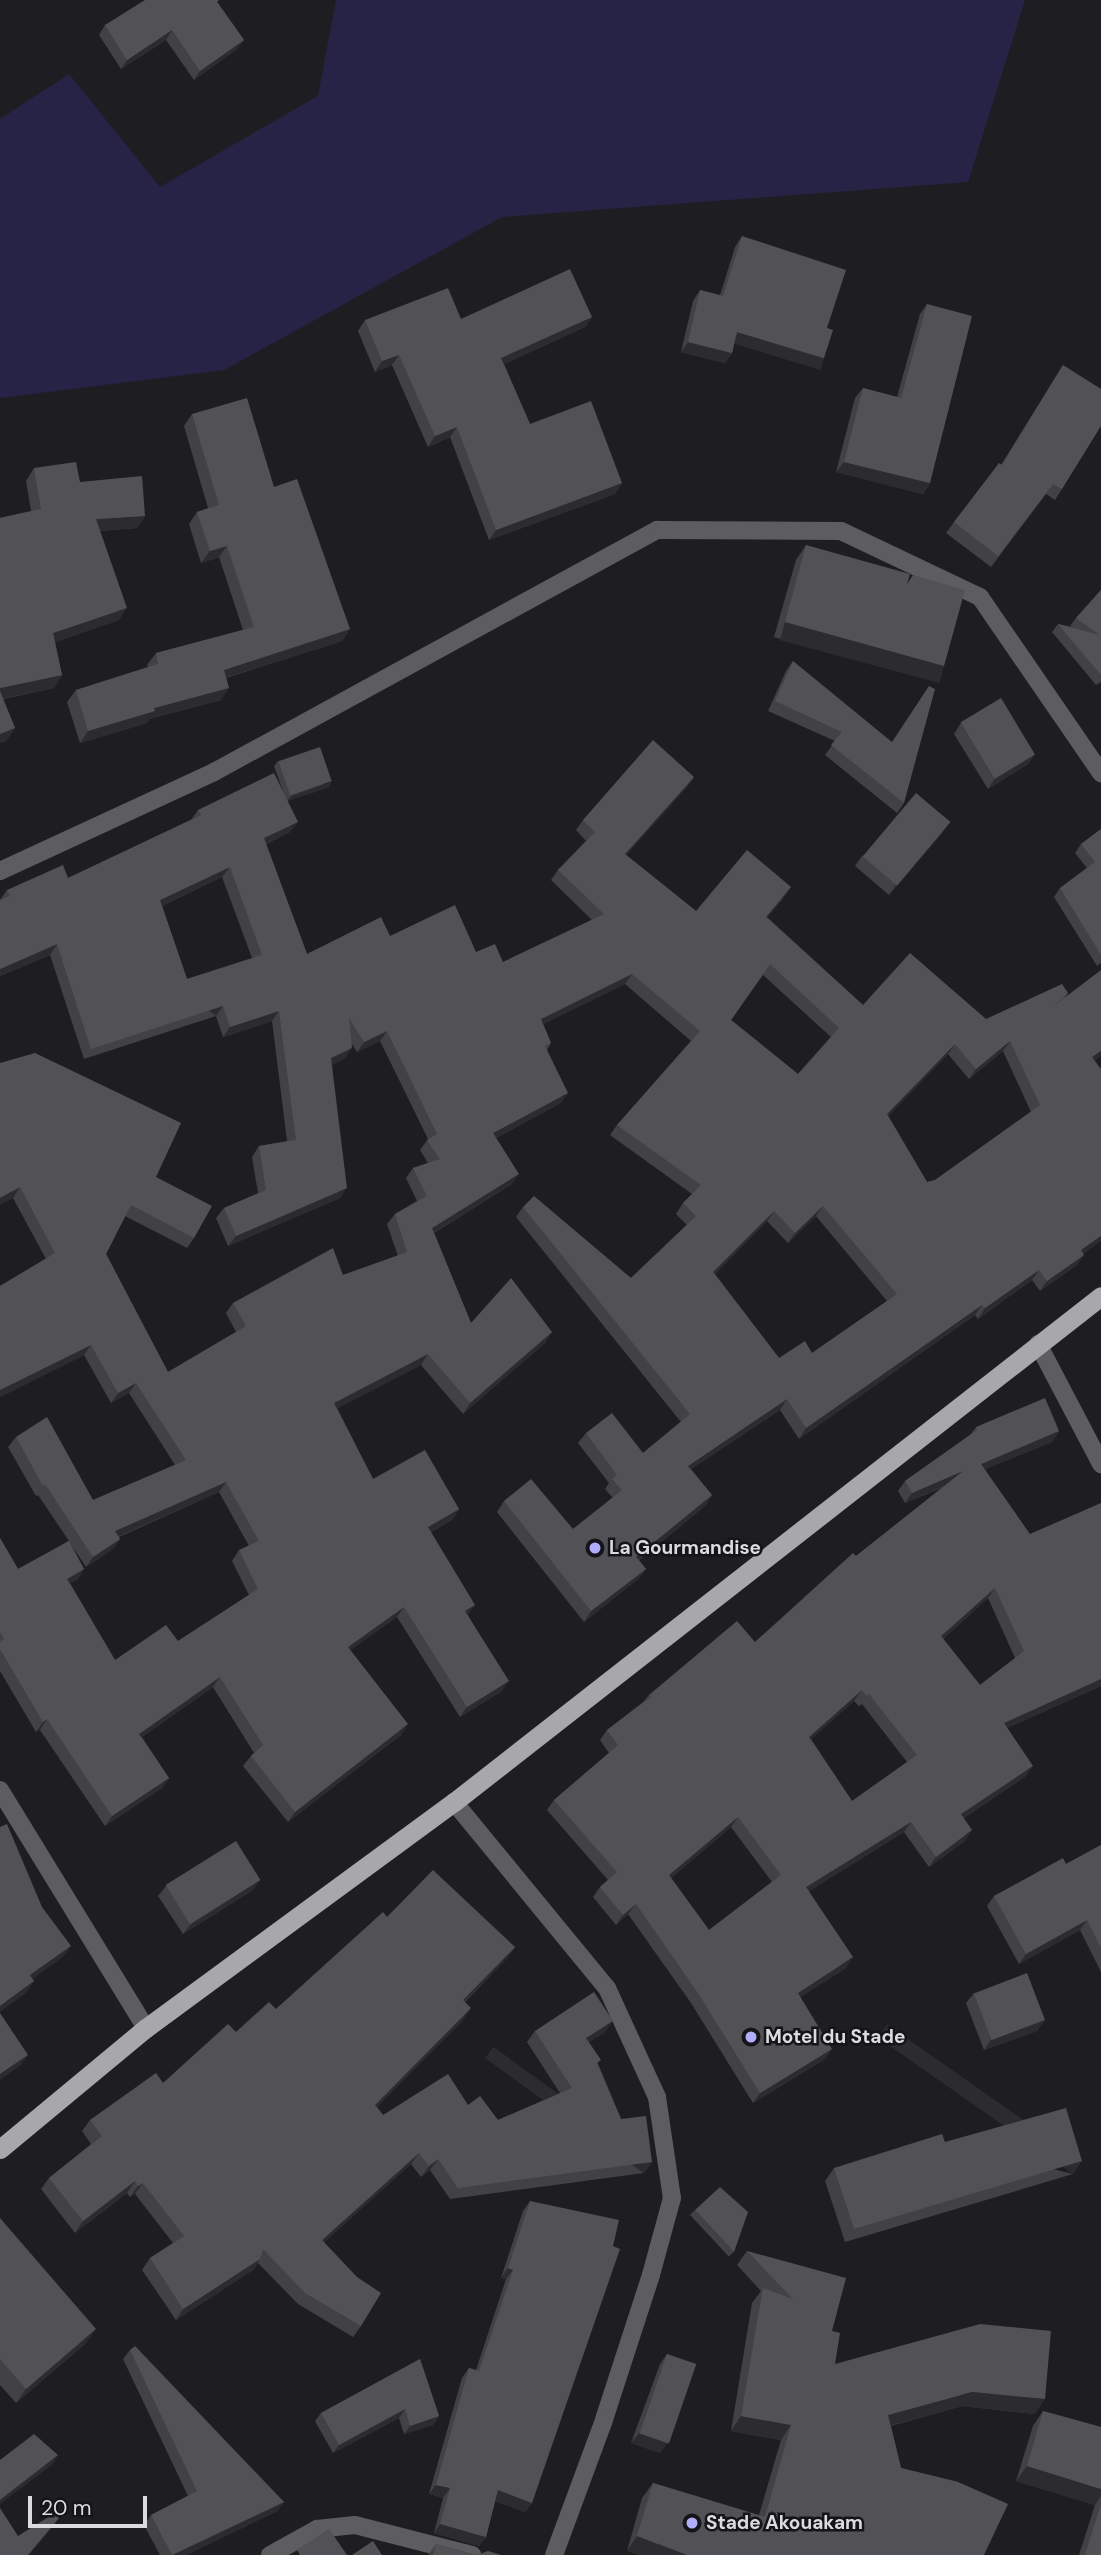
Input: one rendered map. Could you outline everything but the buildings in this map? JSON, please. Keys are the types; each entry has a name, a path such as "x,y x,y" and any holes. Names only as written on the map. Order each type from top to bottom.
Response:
{"highway":[{"path":"0,2149 146,2028 454,1802 1101,1296"}],"street":[{"path":"0,871 214,772 657,530 841,531 980,597 1101,773"},
{"path":"1038,1344 1101,1464"},
{"path":"0,1790 146,2028"},
{"path":"454,1802 607,1988 657,2097 672,2198 604,2420 554,2555"},
{"path":"270,2555 317,2529 355,2525 472,2555"}],"shaded area":[{"path":"336,0 1025,0 968,182 502,217 224,370 0,398 0,119 69,74 160,187 318,96"}],"place":[{"name":"La Gourmandise","path":"595,1548"},
{"name":"Motel du Stade","path":"751,2037"},
{"name":"Stade Akouakam","path":"692,2523"}]}
